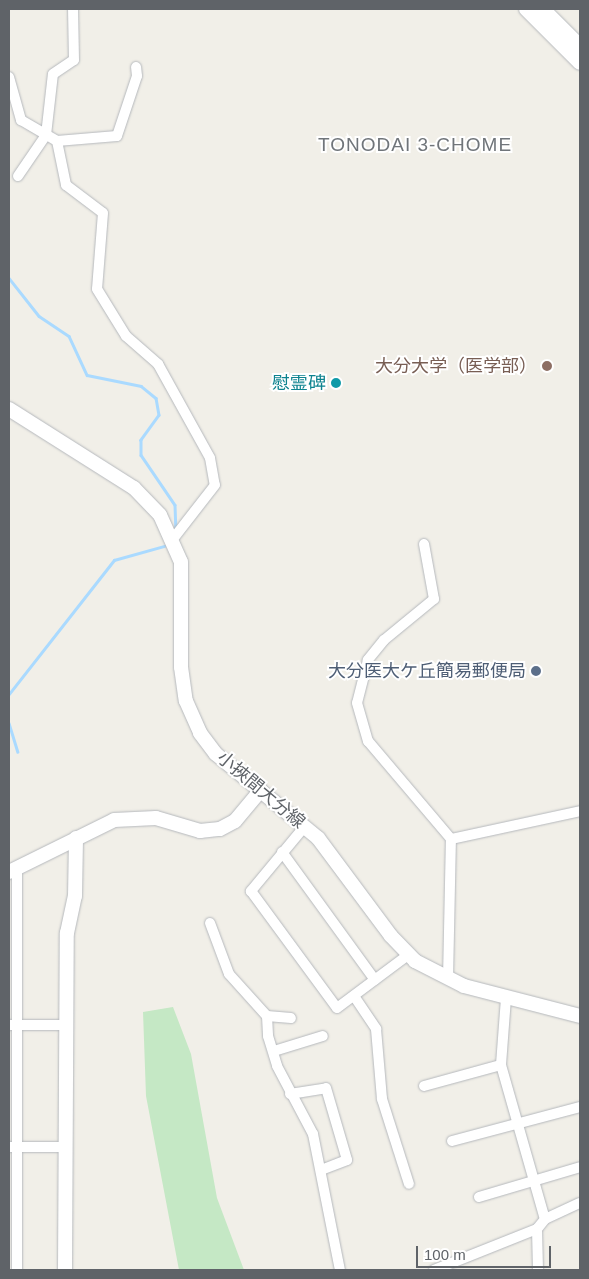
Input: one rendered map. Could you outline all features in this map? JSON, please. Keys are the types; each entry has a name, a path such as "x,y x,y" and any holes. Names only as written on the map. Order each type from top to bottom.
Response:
{"main road":[{"path":"526,9 580,63"},
{"path":"543,9 580,46"},
{"name":"小挾間大分線","path":"9,409 134,488 160,515 173,539 183,583 182,684 190,716 216,754 305,826 408,955 448,979 506,998 580,1016"},
{"path":"13,870 114,820 135,817 200,831 220,829 236,821 261,790"},
{"path":"65,1270 67,933 75,896 76,838"}],"street":[{"path":"18,176 46,135 52,74 74,60 73,9"},
{"path":"9,77 21,120 57,141 117,136 136,67"},
{"path":"57,141 66,185 103,213 97,289 126,336 158,364 212,464 215,484 173,539"},
{"path":"424,544 434,599 374,649 362,673 357,703 368,741 451,840 448,979"},
{"path":"451,840 580,811"},
{"path":"305,826 251,891 337,1008 408,955"},
{"path":"282,852 375,980"},
{"path":"13,870 13,1147 17,1270"},
{"path":"210,923 229,974 268,1016 291,1018"},
{"path":"354,996 376,1030 382,1099 409,1184"},
{"path":"506,998 502,1065 544,1218"},
{"path":"268,1016 268,1036 290,1094 313,1134 323,1169 340,1270"},
{"path":"13,1025 66,1026"},
{"path":"274,1051 323,1036"},
{"path":"424,1086 502,1065"},
{"path":"290,1094 326,1088 347,1160 323,1169"},
{"path":"452,1141 580,1107"},
{"path":"13,1147 65,1147"},
{"path":"479,1197 580,1167"},
{"path":"538,1270 537,1229 544,1218 580,1203"},
{"path":"434,1270 537,1229"}],"green space":[{"path":"173,1007 191,1054 217,1198 244,1270 179,1270 146,1096 143,1012"}],"waterway":[{"path":"9,278 39,316 69,336 87,375 141,386 156,398 159,415 141,440 141,455 175,505 176,528"},
{"path":"9,694 114,560 164,546"},
{"path":"9,723 18,752"}],"place":[{"name":"大分大学（医学部）","path":"547,366"},
{"name":"慰霊碑","path":"336,383"},
{"name":"大分医大ケ丘簡易郵便局","path":"536,671"}],"district":[{"name":"TONODAI 3-CHOME","path":"415,145"}]}
